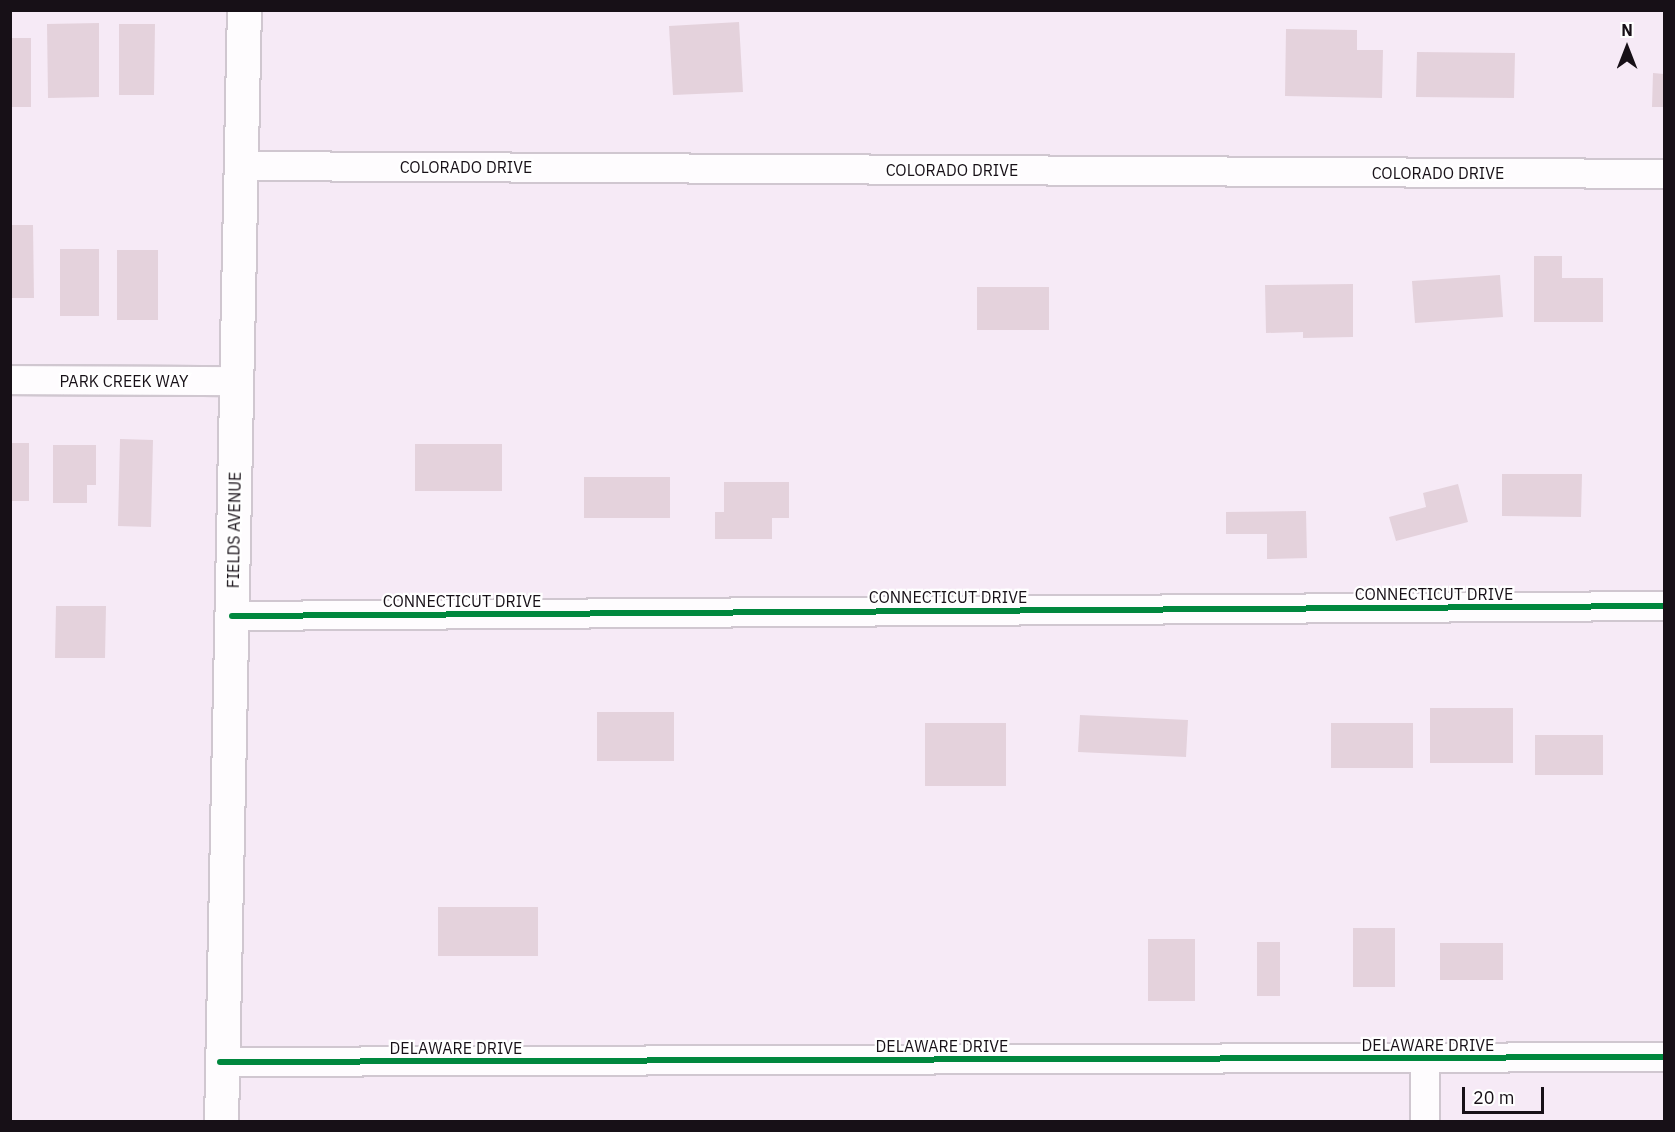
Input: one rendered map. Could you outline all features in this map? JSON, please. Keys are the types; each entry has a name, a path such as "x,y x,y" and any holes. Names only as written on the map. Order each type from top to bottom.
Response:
{"street":[{"name":"FIELDS AVENUE","path":"221,1122 220,1062 232,616 244,10"},
{"name":"COLORADO DRIVE","path":"240,166 1665,174"},
{"name":"PARK CREEK WAY","path":"10,380 237,381"},
{"name":"CONNECTICUT DRIVE","path":"232,616 1665,606"},
{"name":"DELAWARE DRIVE","path":"220,1062 1665,1057"},
{"path":"1425,1059 1425,1122"}],"building":[{"path":"739,22 743,92 673,95 669,26"},
{"path":"99,23 99,97 48,98 47,24"},
{"path":"119,24 155,24 154,95 119,95"},
{"path":"1286,29 1357,30 1357,50 1383,50 1382,98 1285,96"},
{"path":"10,38 31,38 31,107 10,107"},
{"path":"1417,52 1515,53 1514,98 1416,97"},
{"path":"1653,73 1664,74 1664,107 1652,107"},
{"path":"10,225 33,225 34,298 10,298"},
{"path":"60,249 99,249 99,316 60,316"},
{"path":"117,250 158,250 158,320 117,320"},
{"path":"1534,256 1562,256 1562,278 1603,278 1603,322 1534,322"},
{"path":"1500,275 1503,317 1415,323 1412,281"},
{"path":"1353,284 1353,337 1303,338 1303,332 1266,333 1265,285"},
{"path":"977,287 1049,287 1049,330 977,330"},
{"path":"120,439 153,440 151,527 118,526"},
{"path":"10,443 29,443 29,501 10,501"},
{"path":"415,444 502,444 502,491 415,491"},
{"path":"53,445 96,445 96,485 87,485 87,503 53,503"},
{"path":"1502,474 1582,474 1581,517 1502,516"},
{"path":"584,477 670,477 670,518 584,518"},
{"path":"724,482 789,482 789,518 772,518 772,539 715,539 715,512 724,512"},
{"path":"1458,484 1468,522 1396,541 1389,517 1426,507 1423,493"},
{"path":"1306,511 1307,558 1267,559 1267,534 1226,534 1226,512"},
{"path":"56,606 106,606 105,658 55,658"},
{"path":"1430,708 1513,708 1513,763 1430,763"},
{"path":"597,712 674,712 674,761 597,761"},
{"path":"1080,715 1188,720 1186,757 1078,752"},
{"path":"925,723 1006,723 1006,786 925,786"},
{"path":"1331,723 1413,723 1413,768 1331,768"},
{"path":"1535,735 1603,735 1603,775 1535,775"},
{"path":"438,907 538,907 538,956 438,956"},
{"path":"1353,928 1395,928 1395,987 1353,987"},
{"path":"1148,939 1195,939 1195,1001 1148,1001"},
{"path":"1257,942 1280,942 1280,996 1257,996"},
{"path":"1440,943 1503,943 1503,980 1440,980"}],"cycle path":[{"path":"232,616 1664,606"},
{"path":"220,1062 1664,1057"}]}
